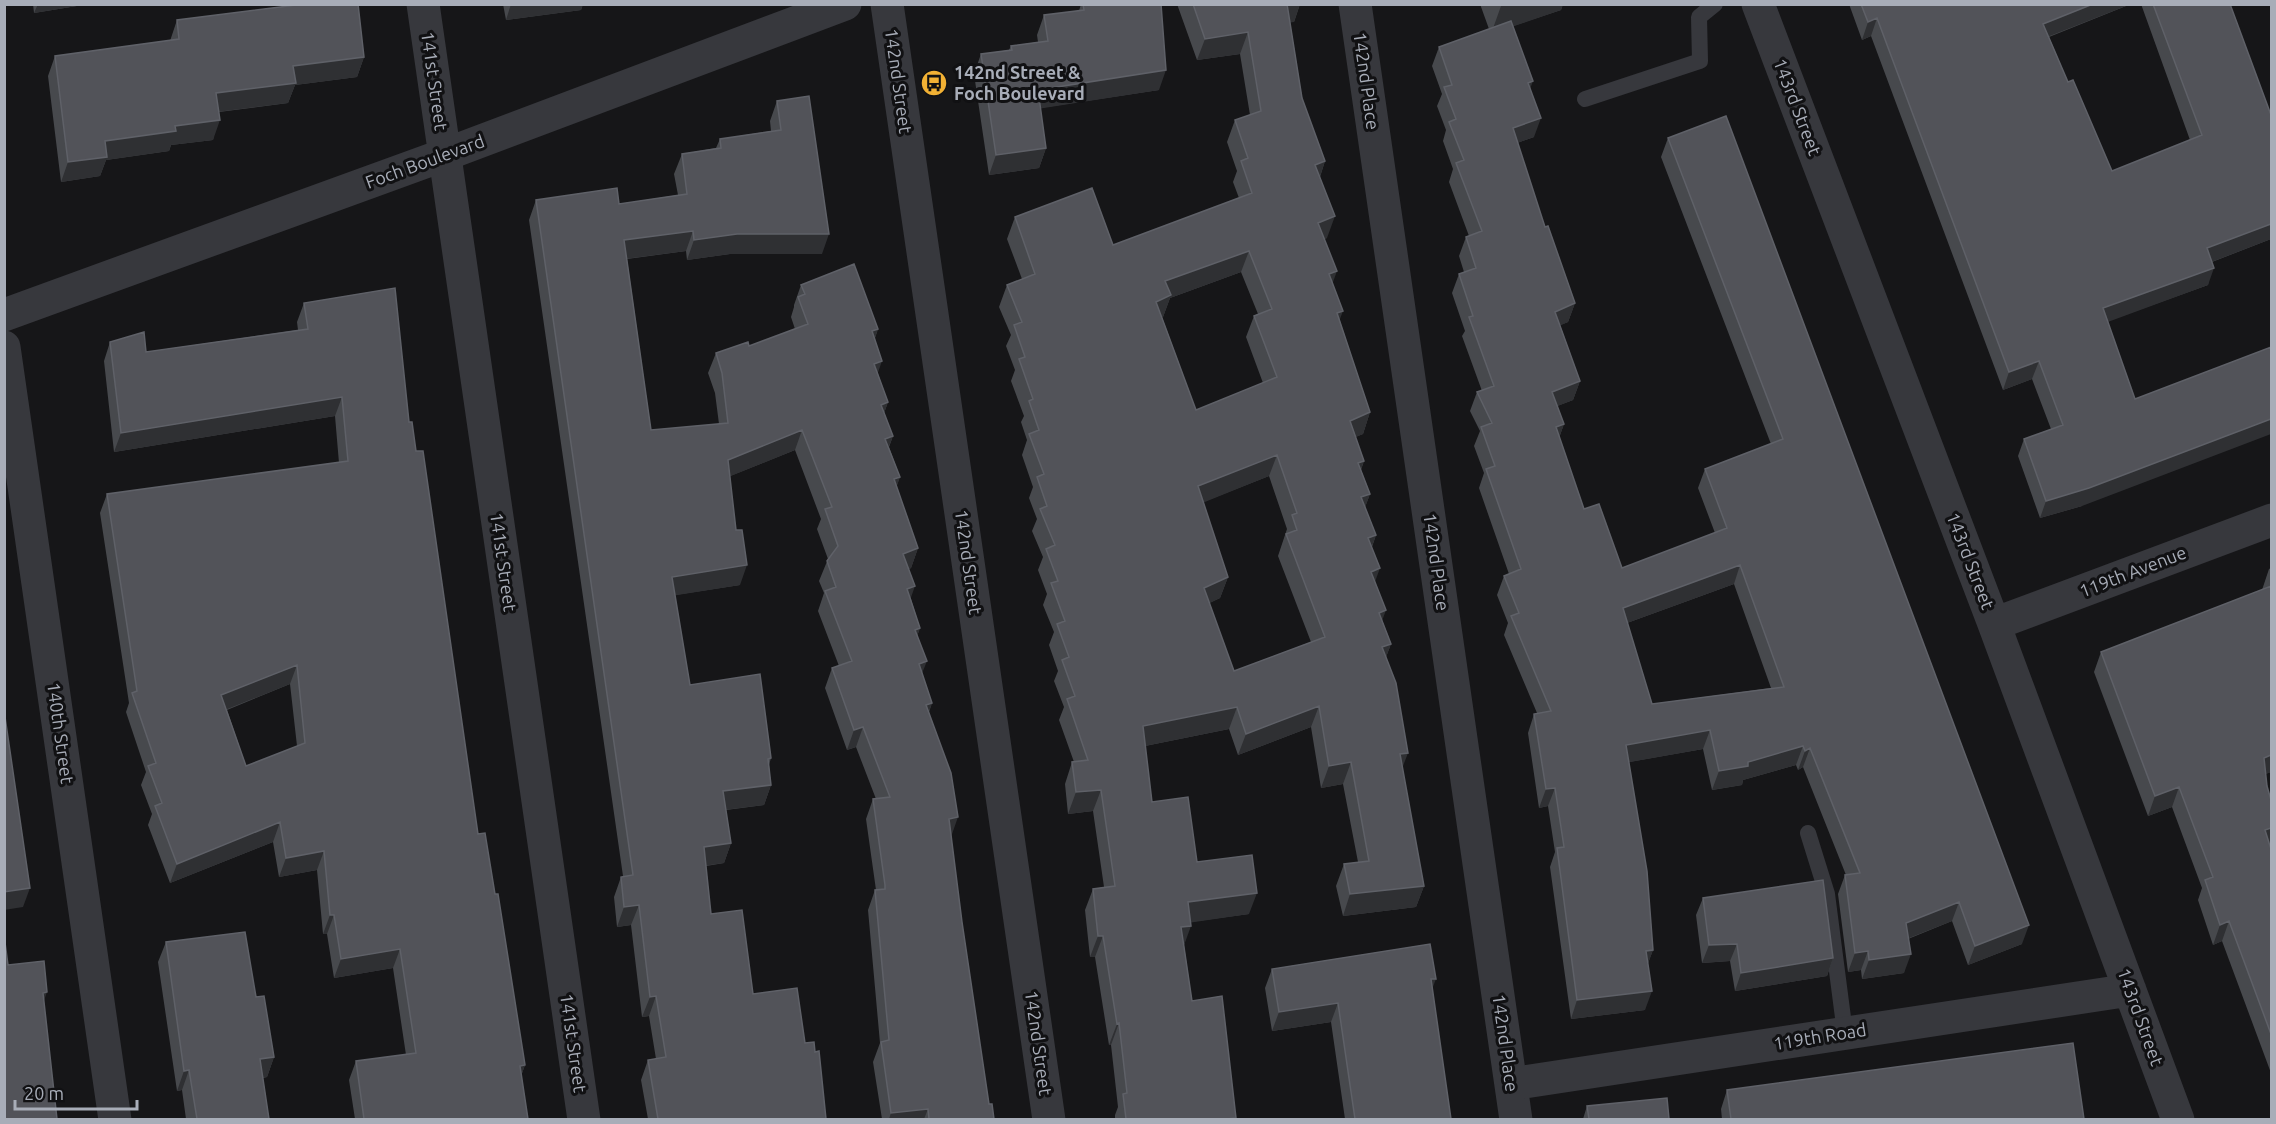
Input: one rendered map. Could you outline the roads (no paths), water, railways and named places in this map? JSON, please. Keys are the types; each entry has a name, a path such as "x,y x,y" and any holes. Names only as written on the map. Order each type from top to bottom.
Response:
{"street":[{"name":"141st Street","path":"423,4 584,1119"},
{"name":"Foch Boulevard","path":"4,315 444,155 845,4"},
{"name":"142nd Street","path":"887,4 1049,1119"},
{"name":"142nd Place","path":"1355,4 1516,1119"},
{"name":"143rd Street","path":"1758,4 1994,624 2178,1119"},
{"name":"140th Street","path":"4,347 115,1119"},
{"name":"119th Avenue","path":"1994,624 2271,520"},
{"name":"119th Road","path":"1511,1084 2130,990"}],"lane":[{"path":"1585,99 1700,61 1699,17 1715,4"},
{"path":"1808,833 1827,894 1845,1033"}],"place":[{"name":"142nd Street & Foch Boulevard","path":"934,83"}]}
